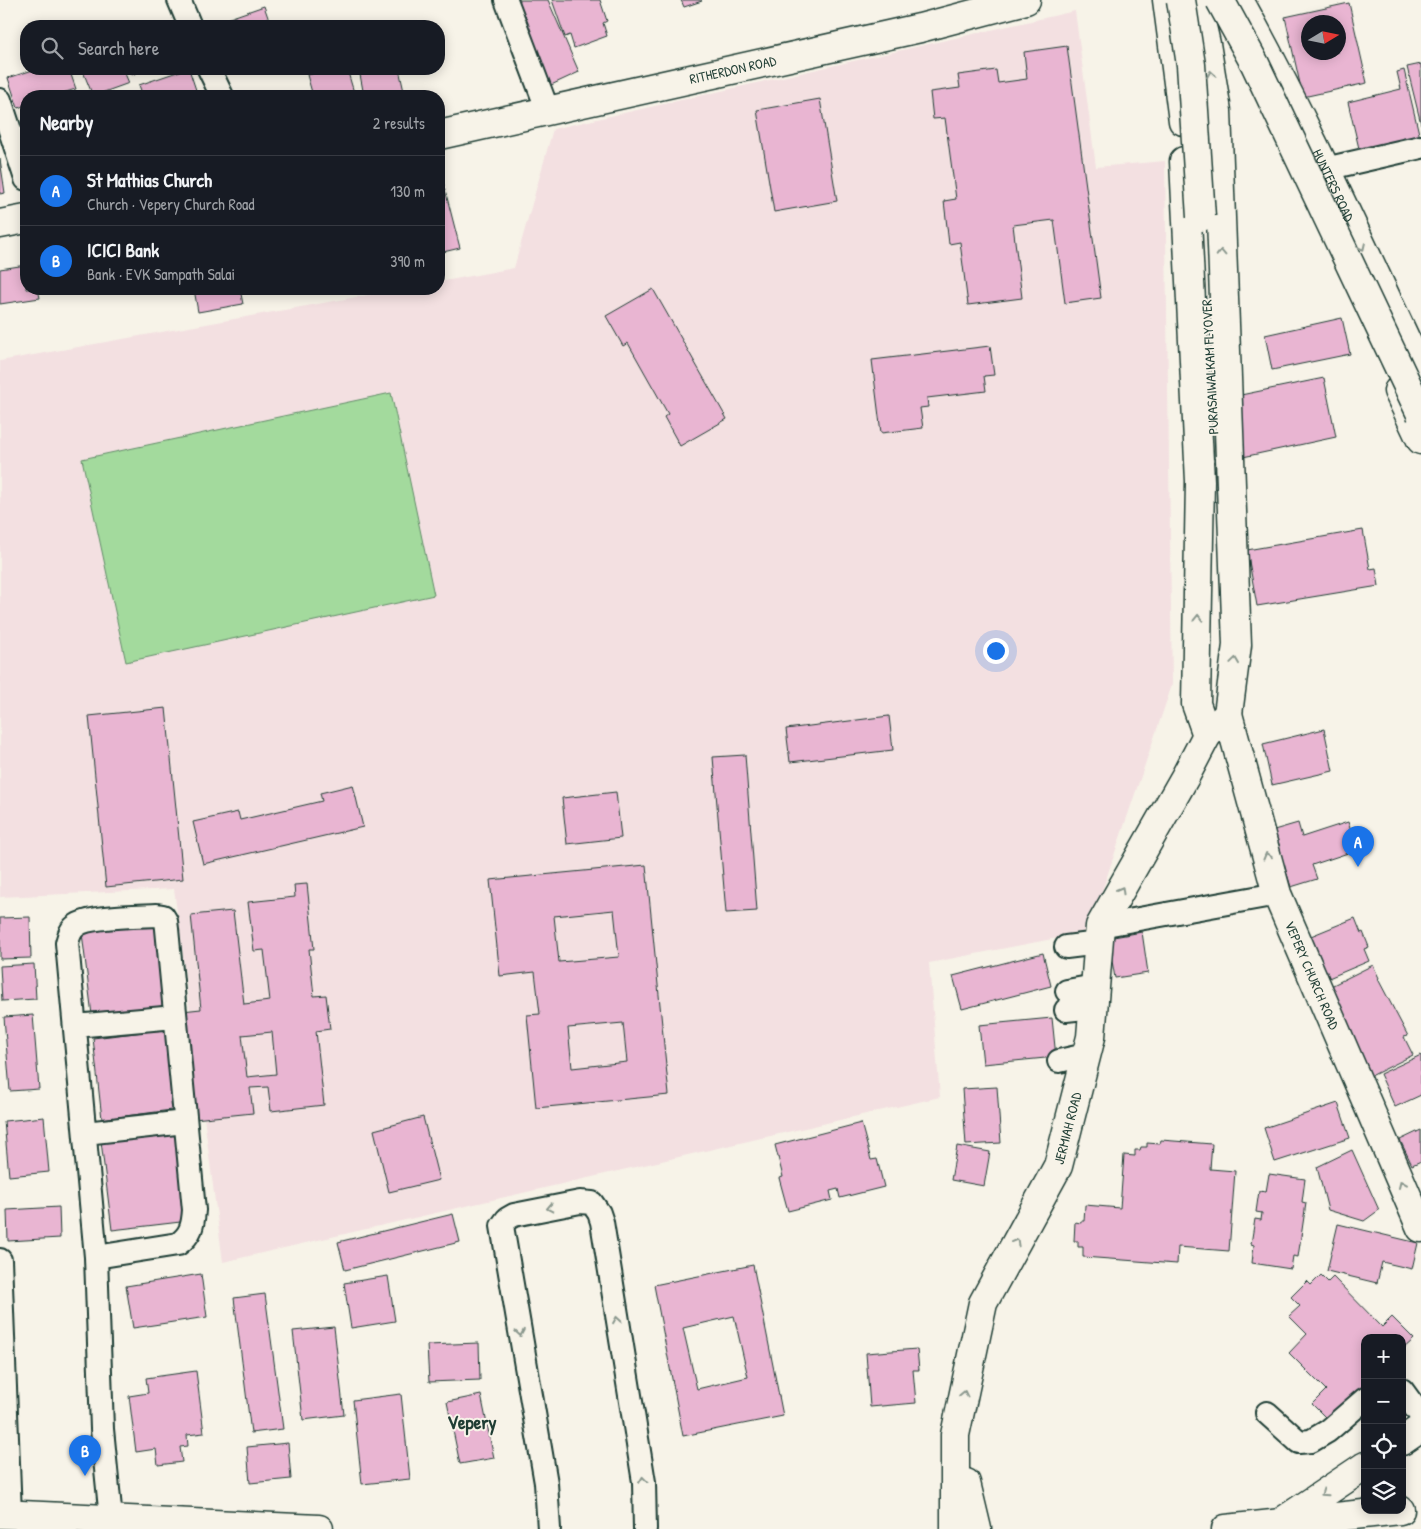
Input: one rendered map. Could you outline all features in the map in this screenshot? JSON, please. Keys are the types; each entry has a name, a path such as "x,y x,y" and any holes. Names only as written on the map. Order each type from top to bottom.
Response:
{"street":[{"path":"179,0 187,20"},
{"path":"506,0 548,110"},
{"name":"RITHERDON ROAD","path":"445,134 920,28 1026,0"},
{"path":"1167,0 1182,110 1200,481 1196,704 1207,735 1228,714 1237,645 1217,111 1217,41 1210,0"},
{"name":"PURASAIWALKAM FLYOVER","path":"1181,0 1191,65 1197,137 1214,440 1216,684 1207,735"},
{"path":"1196,0 1217,41 1296,178 1421,440"},
{"path":"1220,0 1255,64 1421,414"},
{"name":"HUNTERS ROAD","path":"1239,0 1325,169 1421,372"},
{"path":"1217,41 1258,36"},
{"path":"212,75 219,90"},
{"path":"0,100 20,161"},
{"path":"1182,110 1217,111"},
{"path":"1325,169 1421,148"},
{"path":"0,224 20,220"},
{"name":"VEPERY CHURCH ROAD","path":"1228,714 1277,894 1421,1228"},
{"name":"JERMIAH ROAD","path":"955,1529 955,1435 983,1303 1058,1166 1091,1037 1100,934 1207,735"},
{"path":"1066,947 1100,934 1277,894"},
{"path":"96,1257 178,1244 186,1239 191,1229 194,1210 167,929 163,916 93,920 75,926 69,933 67,942 96,1257 102,1429 111,1519"},
{"path":"1067,1001 1095,997"},
{"path":"75,1026 175,1017"},
{"path":"1059,1061 1086,1055"},
{"path":"85,1133 185,1122"},
{"path":"549,1529 546,1483 502,1226 507,1219 514,1215 580,1202 592,1203 602,1222 644,1482 645,1529"},
{"path":"0,1260 5,1514 320,1529"},
{"path":"1406,1394 1421,1416"},
{"path":"1267,1413 1299,1442 1311,1441 1328,1431 1361,1402"},
{"path":"1406,1438 1421,1428"},
{"path":"955,1435 977,1529"},
{"path":"1281,1523 1361,1469"},
{"path":"1406,1510 1421,1508"},
{"path":"1226,1529 1364,1514"}],"shaded area":[{"path":"1075,11 1096,167 1165,161 1172,685 1088,932 929,963 940,1097 223,1262 174,889 0,897 0,361 368,295 445,295 445,281 514,268 553,129"}],"green space":[{"path":"391,393 434,595 126,662 82,459"}],"building":[{"path":"512,0 548,0 579,72 549,86"},
{"path":"552,0 600,0 607,21 603,23 607,36 574,48 570,35 565,37"},
{"path":"681,0 701,0 702,1 684,7"},
{"path":"1349,3 1367,83 1303,97 1285,17"},
{"path":"264,6 269,20 224,20"},
{"path":"1067,46 1101,298 1065,303 1054,220 1013,225 1022,298 968,305 960,242 949,244 944,201 956,199 945,118 933,119 930,92 960,88 958,75 996,70 998,83 1027,79 1024,52"},
{"path":"1421,64 1421,124 1407,67"},
{"path":"1404,70 1421,142 1361,157 1348,102 1401,89 1397,72"},
{"path":"20,74 71,75 76,89 20,90 20,107 18,108 8,78"},
{"path":"84,75 126,75 129,83 110,90 91,90"},
{"path":"168,75 191,75 196,90 141,90 139,85"},
{"path":"307,75 349,75 353,90 311,90"},
{"path":"360,75 400,75 404,90 363,90"},
{"path":"820,99 837,201 774,212 757,110"},
{"path":"0,159 5,193 0,194"},
{"path":"445,190 460,248 445,252"},
{"path":"20,266 20,295 39,295 40,298 0,304 0,269"},
{"path":"653,289 727,419 680,446 664,417 668,414 628,343 623,346 606,316"},
{"path":"195,295 241,295 243,304 198,312"},
{"path":"1342,318 1350,354 1272,370 1265,335"},
{"path":"990,346 994,375 984,376 986,391 927,398 928,407 920,408 923,428 881,433 872,360"},
{"path":"1324,378 1336,437 1243,457 1231,397"},
{"path":"1363,530 1370,569 1376,568 1379,586 1257,606 1247,550"},
{"path":"166,708 183,879 106,887 89,716"},
{"path":"889,716 893,750 790,762 786,729"},
{"path":"1324,729 1333,771 1272,785 1263,744"},
{"path":"745,755 757,911 726,913 713,757"},
{"path":"353,785 363,827 203,864 193,822 238,812 240,820 322,801 320,793"},
{"path":"616,792 621,838 567,844 562,798"},
{"path":"1348,822 1357,850 1312,865 1317,879 1291,887 1287,874 1278,877 1270,851 1280,847 1274,830 1298,823 1302,837"},
{"path":"646,865 669,1095 536,1108 527,1015 540,1014 535,972 500,976 490,880","holes":["614,910 619,957 559,962 554,916","623,1023 627,1062 572,1068 568,1028"]},
{"path":"307,884 314,949 309,949 314,996 326,995 330,1029 316,1031 324,1105 271,1111 268,1087 250,1088 253,1113 194,1119 182,1011 201,1009 191,915 233,911 244,1004 270,1001 264,950 254,951 248,902 295,897 294,885","holes":["272,1032 276,1074 247,1077 242,1035"]},
{"path":"30,917 31,958 0,959 0,918"},
{"path":"1355,918 1369,947 1364,949 1369,961 1324,980 1306,938"},
{"path":"160,923 170,1005 92,1015 82,933"},
{"path":"1142,932 1148,973 1115,978 1108,938"},
{"path":"1043,953 1051,986 962,1009 953,976"},
{"path":"34,964 36,999 2,1001 0,966"},
{"path":"1373,965 1378,979 1408,1036 1404,1037 1413,1055 1367,1078 1325,989"},
{"path":"33,1015 39,1089 10,1091 4,1017"},
{"path":"1052,1018 1056,1057 983,1064 979,1025"},
{"path":"169,1029 179,1109 102,1119 93,1038"},
{"path":"1421,1055 1421,1095 1395,1107 1380,1074"},
{"path":"997,1087 1001,1143 966,1145 962,1089"},
{"path":"1338,1103 1350,1138 1275,1162 1264,1128"},
{"path":"44,1117 49,1172 9,1176 4,1121"},
{"path":"423,1117 439,1180 389,1192 374,1130"},
{"path":"861,1123 871,1160 877,1159 884,1187 840,1198 838,1189 830,1191 832,1200 788,1211 779,1178 783,1177 775,1145"},
{"path":"1421,1130 1421,1161 1412,1165 1400,1140"},
{"path":"178,1132 189,1221 112,1230 101,1141"},
{"path":"1161,1140 1212,1144 1210,1169 1235,1171 1229,1251 1178,1247 1177,1264 1083,1257 1083,1247 1078,1247 1078,1241 1074,1241 1075,1222 1081,1223 1081,1221 1084,1221 1085,1205 1120,1208 1124,1155 1135,1156 1135,1150 1147,1147 1147,1143 1160,1144"},
{"path":"957,1146 990,1152 984,1186 951,1180"},
{"path":"1352,1150 1379,1210 1364,1221 1328,1210 1317,1167"},
{"path":"1269,1174 1305,1179 1302,1202 1306,1203 1298,1257 1293,1256 1291,1269 1252,1263 1254,1245 1251,1244 1255,1219 1261,1220 1262,1213 1256,1212 1259,1191 1266,1192"},
{"path":"59,1207 60,1238 8,1241 7,1210"},
{"path":"453,1214 460,1242 345,1270 338,1242"},
{"path":"1338,1224 1418,1243 1412,1269 1382,1262 1377,1283 1327,1271"},
{"path":"753,1265 783,1416 683,1436 654,1285","holes":["734,1316 748,1377 697,1389 683,1328"]},
{"path":"201,1274 207,1317 133,1328 126,1286"},
{"path":"1321,1275 1328,1282 1333,1277 1382,1327 1392,1317 1414,1339 1406,1346 1406,1334 1361,1334 1361,1392 1330,1422 1312,1404 1326,1390 1289,1353 1307,1334 1289,1316 1300,1306 1291,1297 1307,1281 1311,1285"},
{"path":"388,1276 395,1321 351,1328 344,1283"},
{"path":"265,1294 283,1429 251,1433 234,1298"},
{"path":"334,1327 344,1415 303,1420 293,1331"},
{"path":"479,1343 480,1380 429,1382 427,1345"},
{"path":"917,1349 919,1370 913,1370 916,1403 870,1407 866,1353"},
{"path":"196,1371 204,1433 187,1435 188,1446 180,1447 182,1462 158,1465 156,1449 136,1452 129,1396 148,1393 146,1378"},
{"path":"401,1394 410,1479 362,1484 353,1400"},
{"path":"481,1395 494,1458 460,1464 447,1402"},
{"path":"288,1443 291,1479 250,1483 247,1447"}],"place":[{"name":"St Mathias Church","path":"1358,867"},
{"name":"ICICI Bank","path":"85,1476"}],"district":[{"name":"Vepery","path":"472,1422"}]}
